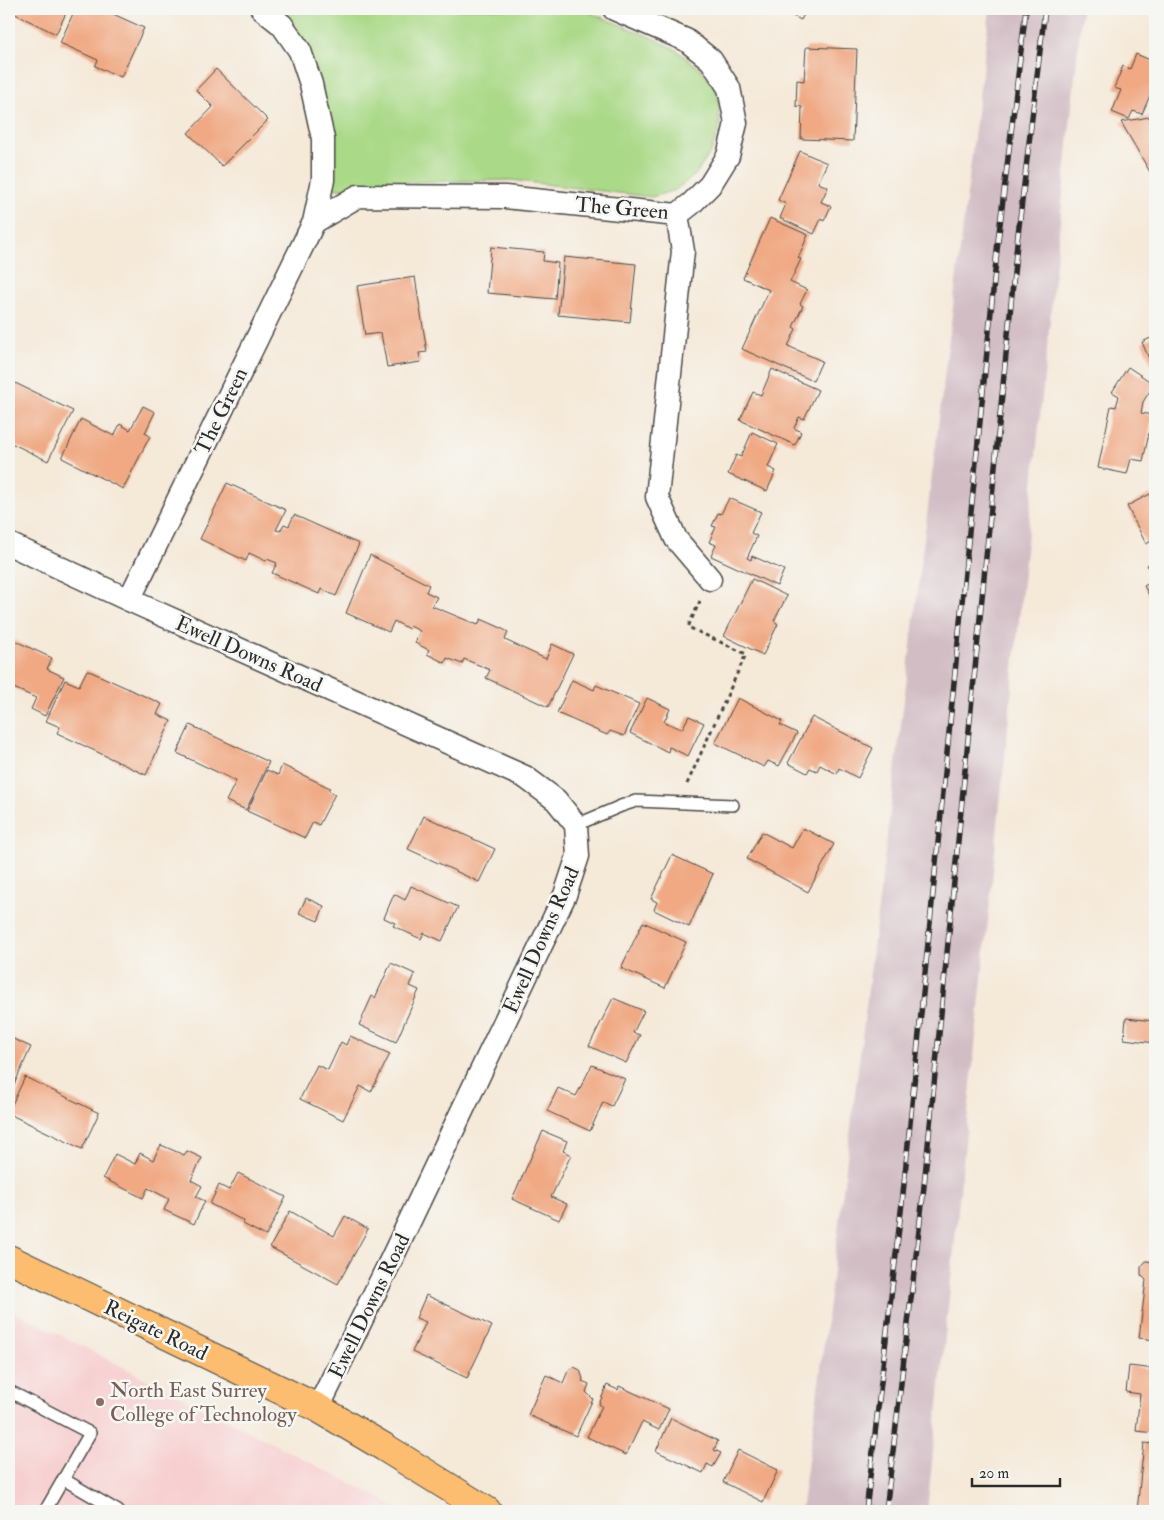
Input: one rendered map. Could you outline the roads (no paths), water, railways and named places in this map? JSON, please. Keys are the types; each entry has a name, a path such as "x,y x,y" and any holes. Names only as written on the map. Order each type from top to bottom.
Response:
{"highway":[{"name":"Reigate Road","path":"9,1259 21,1271 318,1408 473,1508"}],"street":[{"name":"The Green","path":"129,600 314,222 323,180 323,139 311,84 300,51 282,24 262,9"},
{"name":"The Green","path":"314,222 358,196 505,197 677,215 692,204 710,185 728,156 736,123 728,88 711,60 686,40 614,9"},
{"path":"677,215 683,251 657,498 676,540 710,579"},
{"name":"Ewell Downs Road","path":"9,544 129,600 525,777 556,800 576,825 578,856 565,895 391,1260 318,1408"}],"lane":[{"path":"576,825 636,801 733,805"},
{"path":"9,1391 90,1433 45,1511"},
{"path":"63,1479 118,1511"}],"railway":[{"path":"866,1511 903,1194 998,241 1026,9"},
{"path":"886,1511 923,1196 1017,243 1045,9"}],"place":[{"name":"North East Surrey College of Technology","path":"100,1402"}]}
